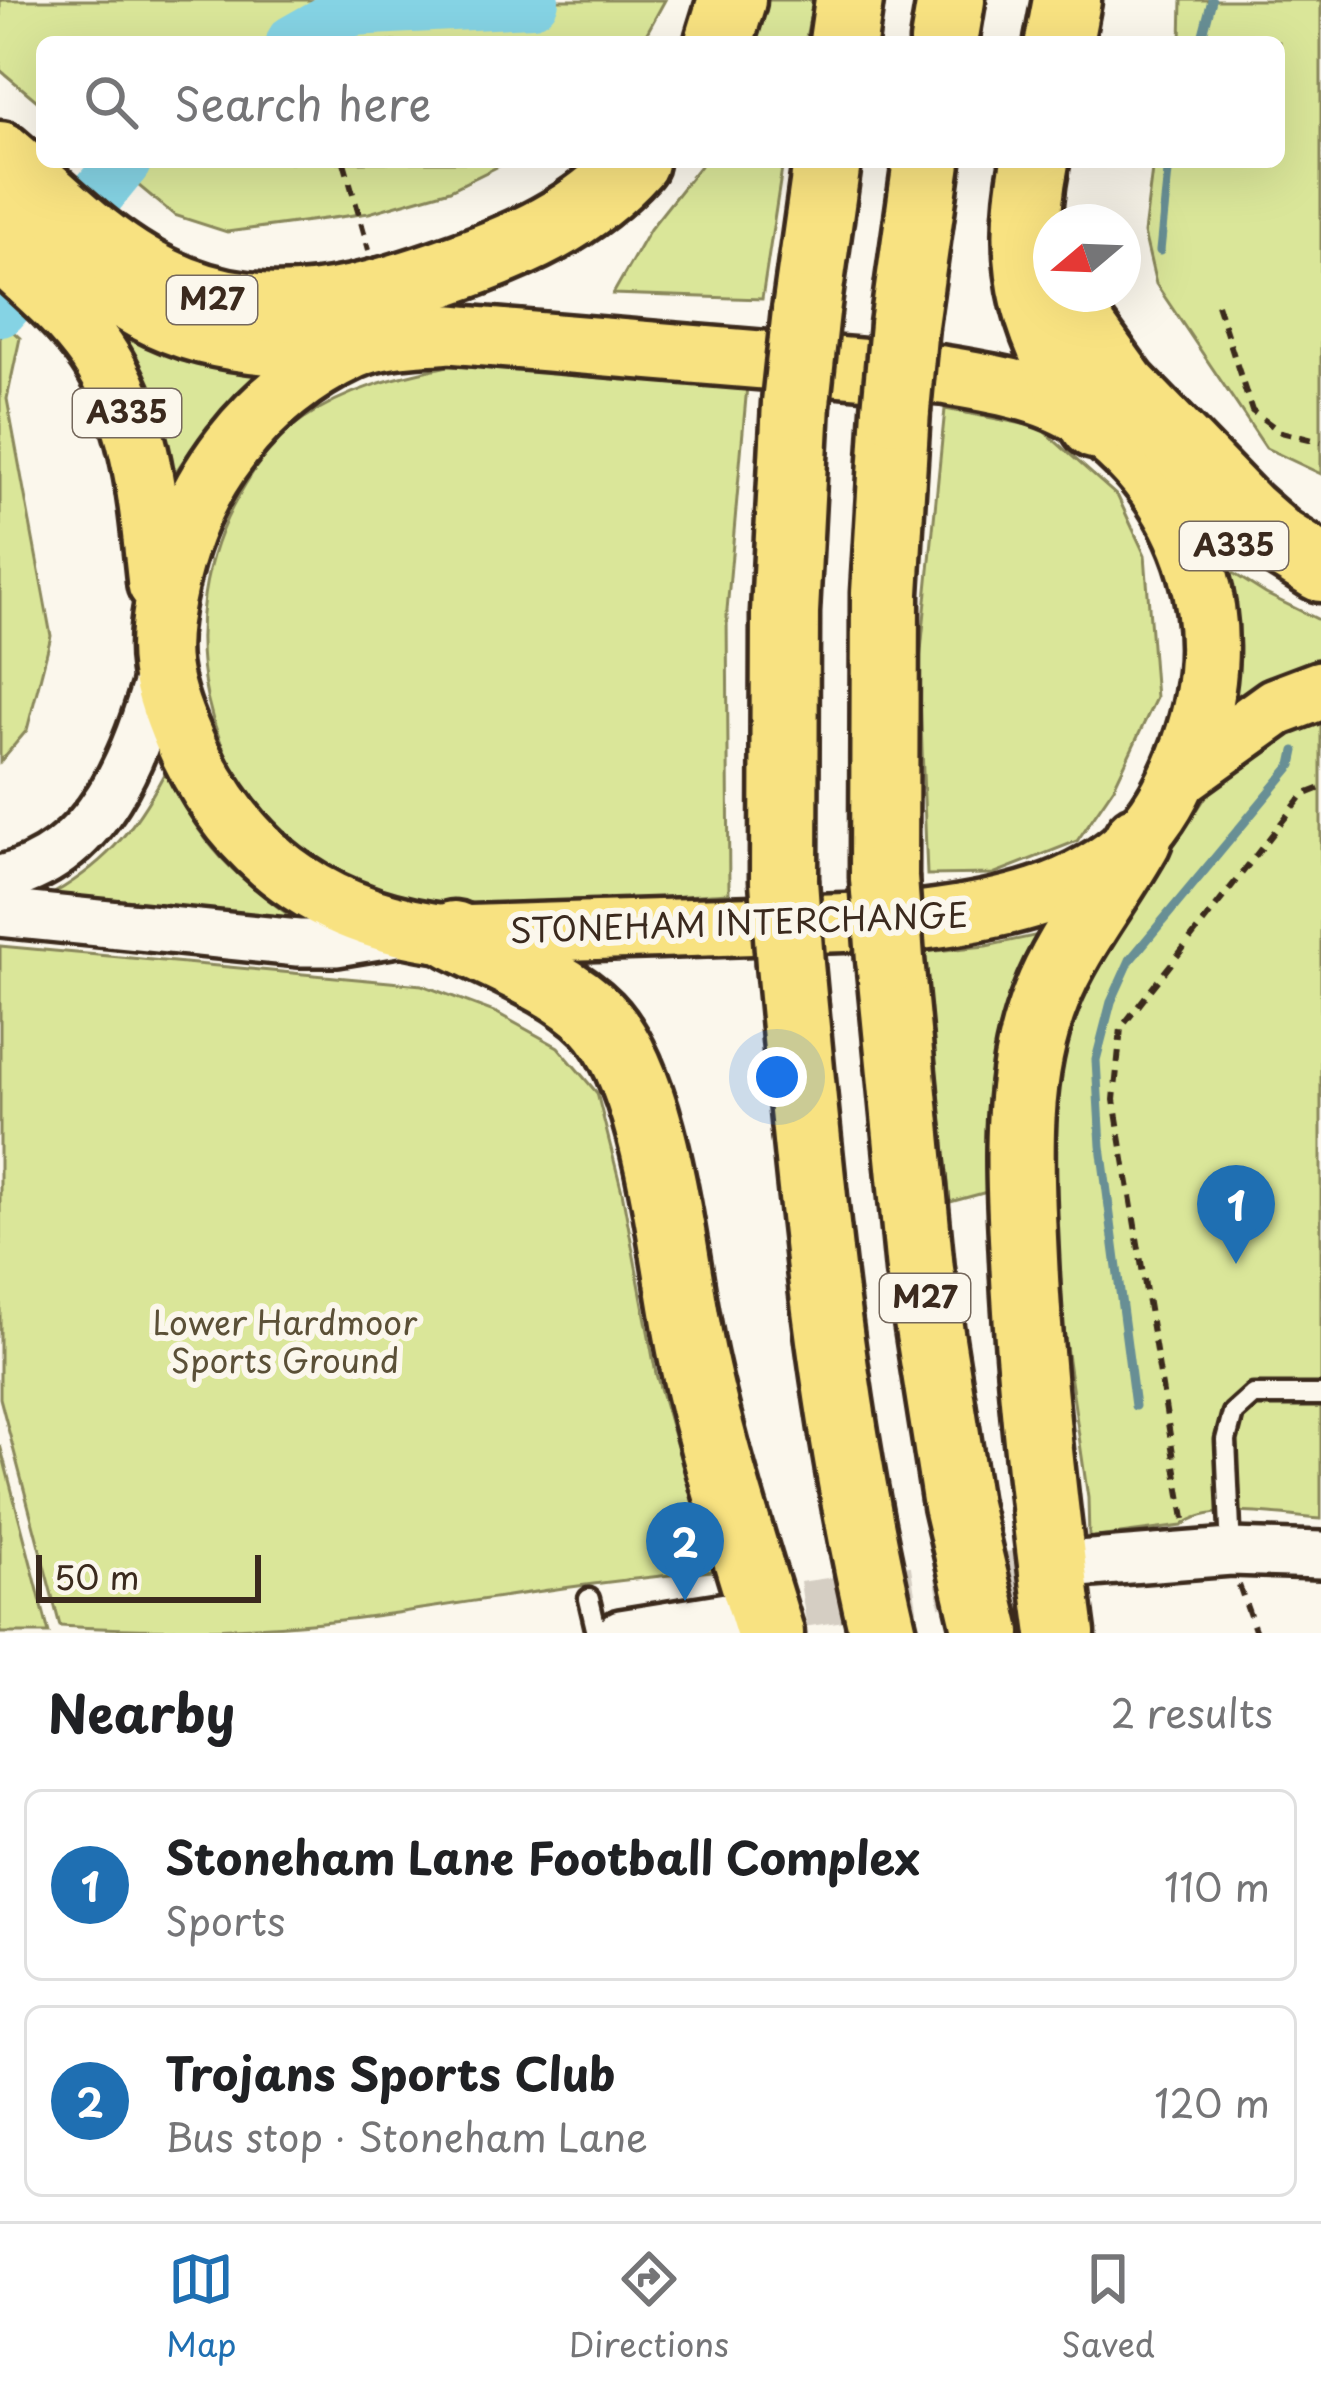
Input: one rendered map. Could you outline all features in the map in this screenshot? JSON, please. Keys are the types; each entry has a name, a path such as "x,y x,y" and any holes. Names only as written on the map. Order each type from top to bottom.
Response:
{"highway":[{"path":"721,36 732,0"},
{"path":"844,36 849,0"},
{"path":"945,36 951,0"},
{"path":"1059,36 1066,0"},
{"name":"M27","path":"0,154 95,238 133,265 206,298 300,310 372,328 544,267 626,210 664,168"},
{"name":"M27","path":"372,328 574,216 627,168"},
{"path":"826,168 796,404 784,633 784,881 820,1281 857,1520 883,1633"},
{"name":"M27","path":"926,168 896,410 884,639 884,878 920,1270 957,1505 987,1633"},
{"path":"1034,168 1028,230 1032,296 1061,374 1095,424"},
{"path":"1056,168 1057,204"},
{"path":"1075,312 1080,326 1124,387 1245,512 1278,541 1321,568"},
{"path":"1061,1633 1030,1389 1020,1121 1031,1039 1047,994 1070,947 1138,839"},
{"path":"433,933 560,992 596,1018 637,1083 752,1624"}],"main road":[{"path":"0,201 126,303 207,339 248,346 372,328"},
{"name":"A335","path":"0,252 62,309 97,352 121,394 137,442 161,643"},
{"name":"STONEHAM INTERCHANGE","path":"372,328 942,375 1004,385 1050,399 1095,424 1156,486 1204,586 1211,629 1210,672 1200,720 1180,776 1138,839 1112,860 1080,878 991,912 926,920 433,933 362,916 322,896 250,845 200,774 180,731 161,643 173,561 190,512 210,475 268,406 372,328"},
{"name":"A335","path":"1156,486 1229,543 1321,594"},
{"path":"1180,776 1276,707 1321,690"}],"street":[{"path":"0,879 20,875 57,855 84,832 122,778 144,726 161,643"},
{"path":"0,913 298,944 433,933"},
{"path":"1079,1564 1210,1554 1321,1555"},
{"path":"621,1633 752,1624"}],"lane":[{"path":"1210,1554 1233,1412 1253,1395 1321,1395"},
{"path":"589,1599 597,1633"}],"path":[{"path":"345,168 372,328"},
{"path":"1217,304 1252,411 1281,433 1321,442"},
{"path":"1256,1633 1210,1554 1114,1100 1120,1028 1304,795 1321,788"}],"green space":[{"path":"0,0 665,0 645,36 36,36 36,100 0,70"},
{"path":"763,0 814,0 806,36 752,36"},
{"path":"1182,0 1321,0 1321,474 1266,448 1156,284 1144,233 1152,168 1285,168 1285,36 1181,36"},
{"path":"117,168 495,168 450,190 369,213 227,232 174,215"},
{"path":"698,168 782,168 762,299 613,294 650,229"},
{"path":"4,223 263,370 210,425 166,487"},
{"path":"0,320 20,338 7,399 51,636 27,730 0,762"},
{"path":"448,366 512,366 747,386 727,610 729,893 577,904 465,904 413,898 365,885 324,866 281,832 247,792 223,747 207,698 201,647 204,595 217,544 239,495 266,453 293,426 320,409 372,385"},
{"path":"945,409 1039,427 1118,497 1145,555 1156,698 1114,787 1077,841 993,874 927,875 919,671"},
{"path":"1228,570 1321,621 1321,667 1237,706 1233,703 1238,635"},
{"path":"1321,716 1321,1519 1228,1512 1194,1518 1182,1526 1089,1538 1088,1498 1042,1181 1060,1018 1209,792 1276,735"},
{"path":"165,772 221,858 300,923 42,900 82,875 114,846"},
{"path":"1048,933 1006,1040 987,1192 950,1202 924,952"},
{"name":"Lower Hardmoor Sports Ground","path":"0,946 422,985 497,1013 558,1047 597,1093 622,1192 656,1374 713,1571 313,1623 186,1629 60,1626 0,1398"},
{"path":"0,1445 49,1633 0,1633"}],"waterway":[{"path":"304,36 351,9 532,0"},
{"path":"1203,36 1212,0"},
{"path":"93,200 119,168"},
{"path":"1160,251 1168,168"},
{"path":"0,310 14,294"},
{"path":"1135,1406 1101,1146 1096,1060 1111,1002 1130,960 1292,765 1295,751"}],"tunnel":[{"path":"737,1614 1079,1564"}],"place":[{"name":"Stoneham Lane Football Complex","path":"1236,1264"},
{"name":"Trojans Sports Club","path":"685,1601"}]}
